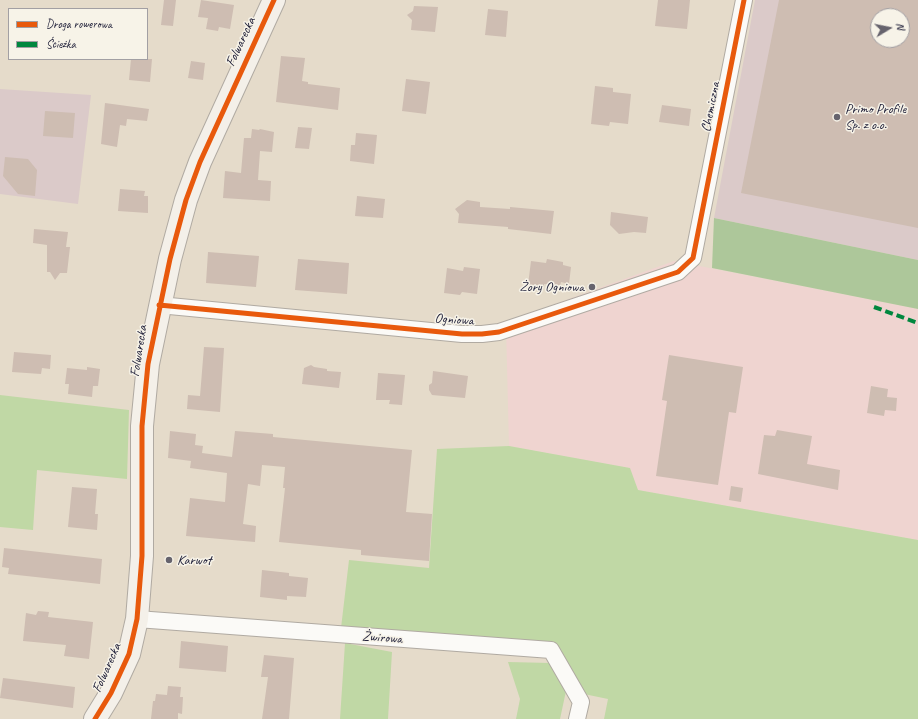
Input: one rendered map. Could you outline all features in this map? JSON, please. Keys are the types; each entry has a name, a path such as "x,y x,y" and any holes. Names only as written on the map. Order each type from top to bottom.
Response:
{"street":[{"name":"Folwarecka","path":"96,719 112,693 129,654 137,619 142,556 142,426 148,364 159,305 186,200 200,162 274,0"},
{"name":"Chemiczna","path":"702,218 744,0"},
{"name":"Ogniowa","path":"159,305 462,334 499,332 678,272 692,258 702,218"},
{"name":"Żwirowa","path":"137,619 551,650 580,702 577,719"}],"shaded area":[{"name":"Primo Profile Sp. z o.o.","path":"755,0 918,0 918,260 714,218"},
{"path":"0,89 91,95 78,204 0,194"},
{"path":"674,261 918,309 918,540 638,490 629,468 509,446 506,326 514,319"}],"green space":[{"path":"714,218 918,260 918,309 712,268"},
{"path":"0,395 129,410 127,479 37,470 33,530 0,527"},
{"path":"509,446 630,468 638,490 918,540 918,719 604,719 608,699 584,694 556,643 341,628 349,560 429,568 437,449"},
{"path":"345,643 392,652 388,719 340,719"},
{"path":"508,662 551,663 566,691 560,719 516,719 520,699"}],"building":[{"path":"164,0 176,0 173,26 161,25"},
{"path":"201,0 234,5 230,29 219,27 218,31 206,29 208,18 198,17"},
{"path":"658,0 690,0 687,29 655,26"},
{"name":"Primo Profile Sp. z o.o.","path":"779,0 918,0 918,228 741,193"},
{"path":"414,6 438,7 435,32 411,30 412,20 407,15 413,11"},
{"path":"488,9 508,11 506,37 485,35"},
{"path":"281,56 305,58 302,81 308,82 308,84 340,88 338,110 276,102"},
{"path":"152,59 150,82 129,80 131,60"},
{"path":"191,61 205,63 203,80 188,78"},
{"path":"406,79 430,82 426,114 402,111"},
{"path":"595,86 613,88 613,92 631,94 628,124 610,122 609,126 591,124"},
{"path":"105,103 149,109 147,121 127,119 126,126 120,125 117,147 101,144"},
{"path":"662,105 691,109 689,126 659,122"},
{"path":"45,111 75,113 73,138 43,136"},
{"path":"298,127 312,128 309,149 295,148"},
{"path":"252,129 274,132 272,152 260,151 258,180 271,181 270,201 223,198 225,171 241,173 244,138 251,138"},
{"path":"356,133 377,135 374,164 350,161 351,145 355,145"},
{"path":"5,157 28,159 37,170 35,196 18,194 3,176"},
{"path":"120,189 145,191 144,196 148,196 148,213 118,211"},
{"path":"357,196 385,199 383,218 355,216"},
{"path":"467,200 480,202 480,207 510,209 510,207 554,211 551,234 508,229 508,227 458,223 459,214 455,209"},
{"path":"611,212 648,217 646,233 634,232 619,234 610,225"},
{"path":"34,229 68,232 66,247 70,247 67,273 60,273 55,280 50,272 47,272 47,245 33,243"},
{"path":"208,252 259,256 256,287 206,283"},
{"path":"298,259 349,263 347,294 295,290"},
{"path":"547,259 563,262 563,265 571,267 569,284 561,282 560,286 544,284 544,287 528,285 531,261 546,263"},
{"path":"464,267 480,269 477,294 462,292 460,295 444,293 447,268 463,271"},
{"path":"204,347 224,348 220,412 187,409 188,395 200,396"},
{"path":"14,352 51,355 50,369 42,368 41,374 12,372"},
{"path":"669,355 743,367 736,413 729,412 718,485 656,476 667,401 662,400"},
{"path":"311,365 314,367 327,369 327,371 341,372 339,388 302,384 304,368"},
{"path":"87,367 100,369 98,386 93,386 92,397 68,394 69,384 65,384 67,368 87,370"},
{"path":"433,371 468,376 465,398 432,395 429,390 429,385 432,383"},
{"path":"378,373 405,375 402,405 389,404 390,400 376,400"},
{"path":"871,386 888,389 887,397 897,398 896,411 885,410 884,416 867,413"},
{"path":"777,430 812,436 807,464 840,470 838,490 758,474 764,435 775,436"},
{"path":"170,431 196,434 195,445 203,446 202,453 232,457 235,431 273,434 273,437 412,450 406,512 432,514 429,561 361,555 361,550 279,542 285,488 283,488 285,467 262,465 260,486 248,484 243,524 256,526 255,542 186,536 190,498 225,502 227,473 190,468 191,461 168,458"},
{"path":"731,486 743,488 741,502 729,500"},
{"path":"72,487 97,489 95,514 98,514 97,530 68,527"},
{"path":"4,548 102,559 100,584 8,574 9,568 2,567"},
{"path":"262,570 289,573 289,576 308,578 306,597 287,596 287,600 260,597"},
{"path":"38,611 49,612 48,617 93,622 89,659 64,656 66,645 23,641 26,613 36,615"},
{"path":"181,641 228,646 226,672 179,668"},
{"path":"264,655 294,658 289,719 262,719 268,677 261,677"},
{"path":"3,678 75,687 73,708 0,698"},
{"path":"168,686 181,687 180,697 183,697 182,714 178,713 178,719 151,719 153,701 155,701 156,694 167,695"}],"marked path":[{"path":"874,307 918,323"}],"cycle path":[{"path":"95,719 111,693 129,654 137,619 142,556 142,426 148,364 170,259 186,200 200,162 274,0"},
{"path":"159,305 462,334 482,334 499,332 678,272 693,258 744,0"}],"place":[{"name":"Primo Profile Sp. z o.o.","path":"837,117"},
{"name":"Żory Ogniowa","path":"592,287"},
{"name":"Karwot","path":"169,560"}]}
